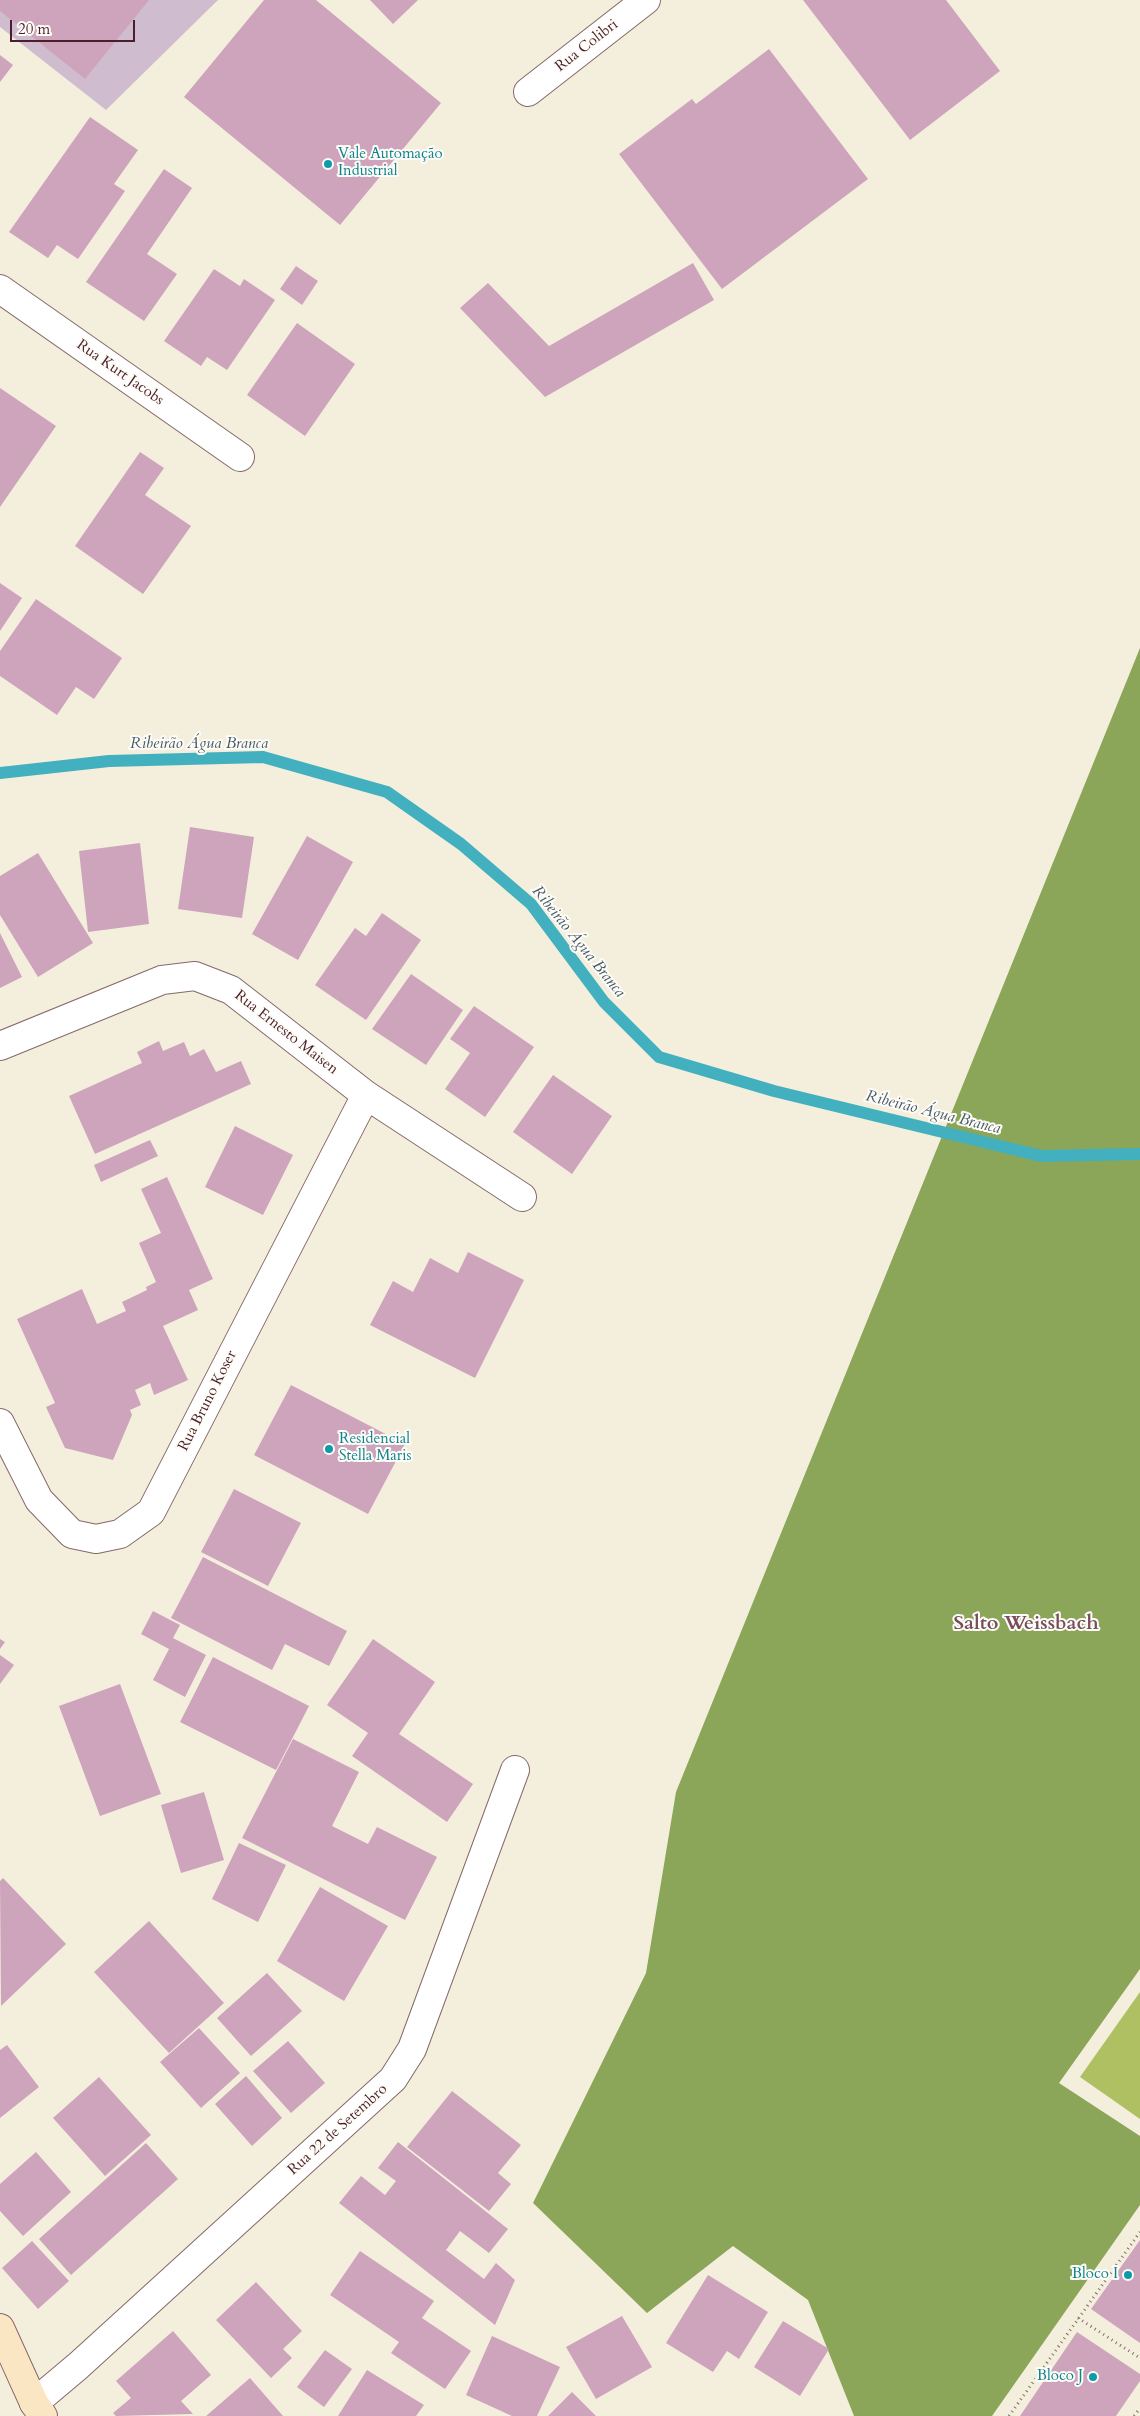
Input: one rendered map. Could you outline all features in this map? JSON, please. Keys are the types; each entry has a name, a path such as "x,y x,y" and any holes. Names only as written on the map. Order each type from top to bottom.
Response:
{"street":[{"name":"Rua Colibri","path":"528,92 646,0"},
{"name":"Rua Kurt Jacobs","path":"0,289 240,457"},
{"name":"Rua Ernesto Maisen","path":"0,1046 162,980 195,976 231,990 366,1095 522,1197"},
{"name":"Rua Bruno Koser","path":"0,1423 39,1500 72,1534 96,1539 120,1534 151,1512 366,1095"},
{"name":"Rua 22 de Setembro","path":"39,2409 78,2366 393,2079 412,2049 516,1770"},
{"path":"0,2328 39,2409"}],"path":[{"path":"1009,2416 1140,2232"},
{"path":"1078,2318 1140,2358"},
{"path":"1134,2416 1140,2408"}],"shaded area":[{"path":"0,0 218,0 106,110 0,27"}],"green space":[{"path":"1140,648 1140,1969 1059,2083 1140,2136 1140,2205 992,2416 854,2416 808,2300 733,2246 647,2313 533,2203 646,1973 676,1792"},
{"path":"1140,1992 1140,2119 1080,2077"}],"building":[{"path":"0,0 149,0 85,79 0,11"},
{"name":"Vale Automação Industrial","path":"264,0 316,0 441,103 340,225 184,97"},
{"path":"370,0 418,0 393,24"},
{"path":"803,0 946,0 1000,71 910,140"},
{"path":"769,49 868,179 722,289 619,154 692,99 696,104"},
{"path":"0,55 13,65 0,82"},
{"path":"90,117 138,150 114,184 125,191 78,259 57,245 48,258 9,232"},
{"path":"164,169 192,188 147,254 177,274 144,321 86,282"},
{"path":"693,263 714,300 545,397 460,308 488,283 549,346"},
{"path":"296,266 318,281 302,305 280,289"},
{"path":"214,269 240,286 244,279 275,300 227,370 207,357 201,366 164,341"},
{"path":"297,323 355,364 305,436 247,395"},
{"path":"0,388 56,426 0,507"},
{"path":"140,452 164,468 145,495 191,526 143,594 75,546"},
{"path":"0,583 22,598 0,631"},
{"path":"36,599 122,658 94,699 76,687 57,715 0,676 0,651"},
{"path":"190,827 254,837 242,918 178,909"},
{"path":"307,836 353,862 298,960 252,934"},
{"path":"140,843 149,924 88,932 79,851"},
{"path":"38,853 93,943 38,977 0,915 0,876"},
{"path":"382,913 421,940 366,1020 315,985 355,928 366,936"},
{"path":"0,933 22,977 0,988"},
{"path":"411,974 463,1010 426,1065 372,1029"},
{"path":"474,1006 534,1047 485,1117 445,1089 470,1053 450,1039"},
{"path":"159,1041 163,1051 184,1042 190,1056 204,1049 216,1072 241,1061 251,1084 95,1154 69,1096 142,1063 137,1052"},
{"path":"553,1075 612,1116 572,1174 513,1132"},
{"path":"235,1126 293,1155 263,1215 205,1187"},
{"path":"150,1140 158,1156 101,1182 94,1165"},
{"path":"167,1177 213,1279 189,1290 198,1310 163,1326 188,1380 154,1395 150,1383 135,1390 141,1405 130,1410 132,1415 113,1460 65,1448 46,1407 55,1403 17,1319 82,1289 97,1324 126,1311 122,1302 147,1290 146,1287 156,1282 139,1243 161,1233 141,1189"},
{"path":"468,1252 524,1280 475,1378 370,1325 393,1281 413,1292 430,1258 458,1273"},
{"name":"Residencial Stella Maris","path":"291,1385 405,1444 368,1514 254,1455"},
{"path":"234,1489 301,1523 268,1586 201,1552"},
{"path":"203,1557 347,1631 329,1666 285,1644 272,1670 171,1618"},
{"path":"153,1611 180,1625 173,1638 206,1655 185,1697 153,1680 169,1649 141,1634"},
{"path":"0,1639 5,1642 0,1649"},
{"path":"373,1639 435,1682 399,1734 473,1784 447,1822 352,1756 368,1733 327,1705"},
{"path":"0,1655 14,1665 0,1684"},
{"path":"213,1657 309,1706 276,1770 180,1722"},
{"path":"120,1684 161,1794 100,1816 59,1706"},
{"path":"293,1739 359,1772 332,1826 368,1844 377,1827 437,1857 405,1920 242,1838"},
{"path":"204,1792 224,1860 181,1873 161,1805"},
{"path":"239,1843 286,1865 258,1922 212,1899"},
{"path":"3,1878 66,1944 1,2006 0,1881"},
{"path":"320,1887 388,1926 344,2001 277,1961"},
{"path":"149,1921 224,2003 169,2053 94,1972"},
{"path":"267,1973 302,2011 251,2056 217,2018"},
{"path":"199,2028 240,2073 201,2108 160,2062"},
{"path":"288,2041 325,2083 291,2113 253,2071"},
{"path":"7,2045 39,2087 0,2118 0,2050"},
{"path":"246,2076 282,2118 252,2146 215,2104"},
{"path":"99,2077 151,2135 105,2176 53,2118"},
{"path":"452,2091 521,2145 498,2173 511,2184 489,2211 407,2147"},
{"path":"398,2142 508,2229 489,2253 460,2231 446,2250 484,2279 496,2263 515,2280 495,2325 339,2203 361,2176 385,2195 396,2181 378,2168"},
{"path":"146,2143 178,2179 71,2275 39,2239"},
{"path":"36,2152 71,2192 23,2236 0,2211 0,2184"},
{"name":"Bloco I","path":"1140,2240 1140,2343 1091,2309"},
{"path":"32,2241 69,2281 38,2309 2,2268"},
{"path":"360,2251 434,2301 422,2318 471,2351 445,2389 391,2353 399,2342 330,2295"},
{"path":"708,2275 768,2312 739,2359 727,2351 713,2372 666,2343"},
{"path":"256,2282 302,2331 283,2349 292,2358 271,2378 216,2320"},
{"path":"622,2316 652,2367 596,2399 566,2347"},
{"path":"783,2321 829,2349 800,2396 754,2367"},
{"path":"173,2331 211,2375 181,2401 193,2414 116,2416 113,2413 131,2398 116,2381"},
{"name":"Bloco J","path":"1077,2332 1140,2374 1140,2381 1116,2416 1020,2416"},
{"path":"492,2336 560,2367 537,2416 512,2416 466,2395"},
{"path":"325,2350 352,2369 324,2407 297,2387"},
{"path":"367,2370 424,2405 416,2416 338,2416"},
{"path":"250,2378 283,2416 206,2416"},
{"path":"572,2392 596,2416 548,2416"}],"waterway":[{"name":"Ribeirão Água Branca","path":"0,773 109,761 263,757 387,792 461,844 531,904 604,1002 659,1057 774,1091 1041,1156 1140,1154"}],"place":[{"name":"Vale Automação Industrial","path":"328,164"},
{"name":"Residencial Stella Maris","path":"329,1449"},
{"name":"Bloco I","path":"1128,2275"},
{"name":"Bloco J","path":"1093,2377"}],"district":[{"name":"Salto Weissbach","path":"1026,1624"}]}
